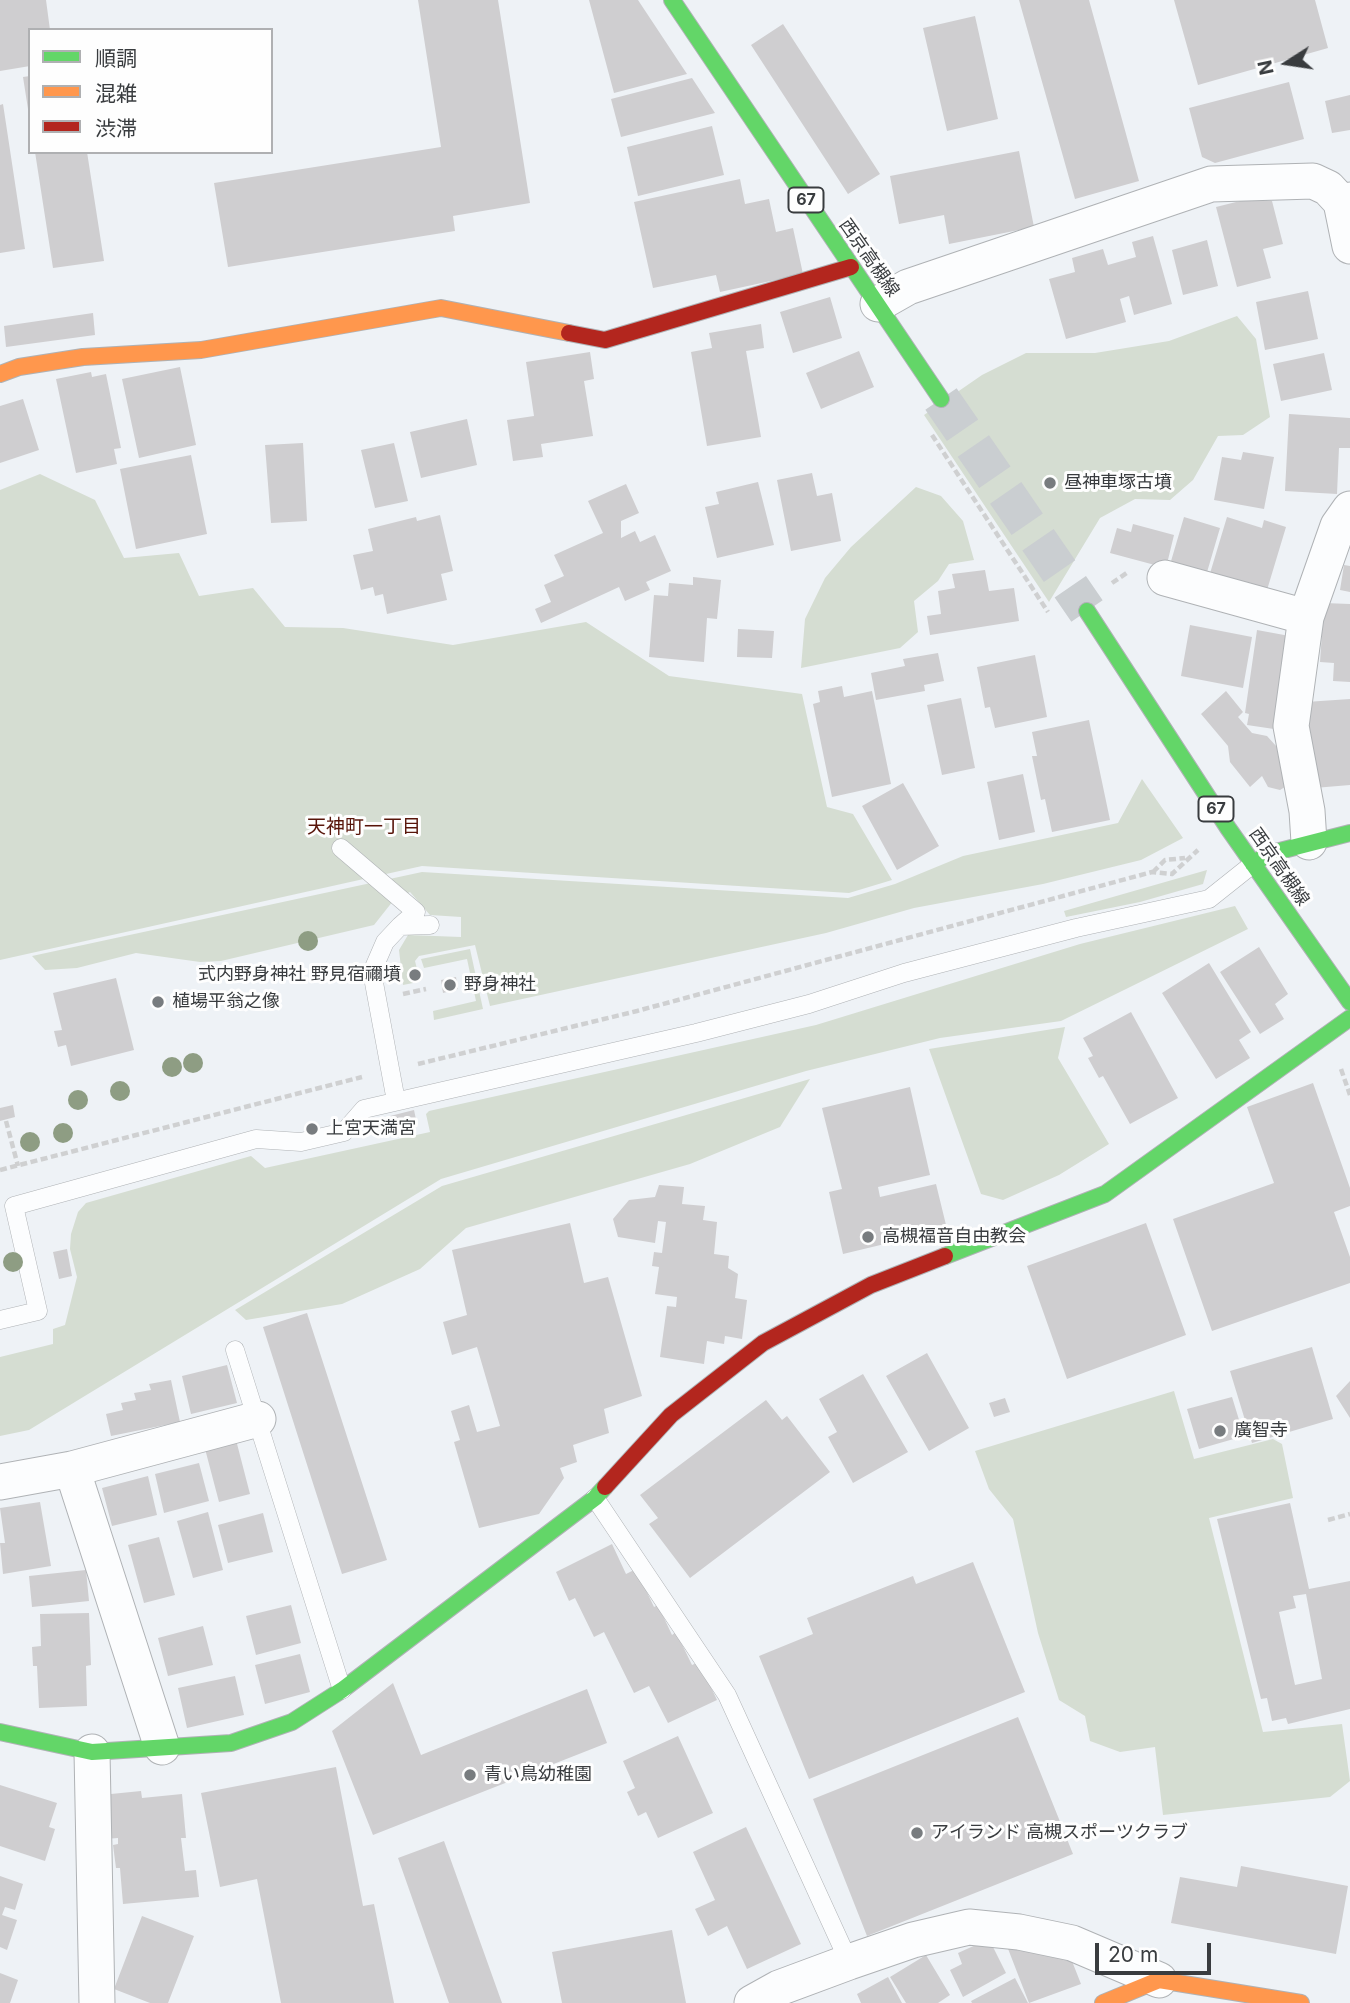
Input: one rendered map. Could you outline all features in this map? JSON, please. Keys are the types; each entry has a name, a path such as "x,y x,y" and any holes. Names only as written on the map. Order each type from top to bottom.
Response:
{"street":[{"name":"西京高槻線","path":"672,0 941,399"},
{"path":"878,304 908,287 1211,184 1313,181 1345,201 1350,246"},
{"path":"0,374 19,367 83,358 215,348 441,308 605,340 851,267"},
{"path":"1309,842 1307,811 1291,726 1306,617 1338,526 1350,509"},
{"path":"1165,578 1306,617"},
{"name":"西京高槻線","path":"1087,611 1254,864 1350,1002"},
{"path":"1254,864 1268,854 1350,833"},
{"path":"0,1732 92,1752 231,1743 292,1722 342,1690 595,1498 671,1415 762,1343 871,1284 1105,1194 1350,1018"},
{"path":"0,1482 72,1469 258,1419"},
{"path":"72,1469 162,1747"},
{"path":"92,1752 97,2003"},
{"path":"752,2003 779,1988 849,1962 913,1940 969,1927 1018,1932 1072,1943 1159,1979 1301,2003"},
{"path":"1103,2003 1159,1979"}],"lane":[{"path":"341,848 416,912 385,942 372,972 396,1101"},
{"path":"0,1320 38,1311 14,1206 256,1139 301,1142 344,1132 363,1109 696,1033 810,1004 957,960 1209,898 1254,864"},
{"path":"400,926 430,925"},
{"path":"235,1350 342,1690"},
{"path":"595,1498 727,1695 849,1962"}],"path":[{"path":"0,1170 637,1011 1152,872 1172,874 1186,858 1208,842"},
{"path":"1152,872 1165,860 1186,858"},
{"path":"403,994 426,989"},
{"path":"6,1121 18,1166"},
{"path":"1328,1520 1350,1514"}],"shaded area":[{"path":"1237,316 1256,339 1270,417 1243,435 1218,436 1193,480 1170,500 1135,499 1100,518 1049,602 924,415 982,375 1026,353 1095,353 1169,341"},
{"path":"40,474 95,500 124,558 179,553 199,596 253,588 285,627 343,628 453,645 586,622 669,676 802,694 827,807 853,814 892,880 849,893 422,866 0,960 0,490"},
{"path":"916,487 941,496 963,521 974,560 949,564 938,581 914,601 918,632 900,648 801,668 805,619 825,578 851,547"},
{"path":"1142,779 1183,838 1141,860 1043,884 914,908 826,933 490,1006 475,945 419,956 415,961 417,969 412,976 413,983 403,985 399,950 408,935 461,937 461,917 430,915 410,892 393,901 374,925 221,961 200,962 136,953 77,968 45,970 32,956 422,872 848,898 895,884 963,856 1118,823"},
{"path":"1207,870 1203,884 1140,902 1066,917 1064,911"},
{"path":"1235,906 1248,929 1061,1021 940,1038 806,1071 441,1179 29,1430 0,1436 0,1357 53,1344 53,1329 65,1325 77,1277 70,1249 71,1234 78,1212 86,1203 251,1156 265,1168 430,1132 426,1114 429,1111 816,1025 1080,944"},
{"path":"470,949 483,1009 434,1020 433,1011 476,1001 467,959 424,968 421,959"},
{"path":"1065,1027 1058,1058 1109,1144 1059,1175 1003,1200 981,1194 929,1049"},
{"path":"810,1079 780,1127 690,1164 466,1228 420,1269 342,1304 246,1320 235,1310 442,1186"},
{"path":"1174,1391 1194,1459 1273,1439 1282,1444 1293,1498 1209,1518 1263,1732 1342,1724 1350,1781 1330,1797 1163,1815 1155,1747 1120,1752 1090,1741 1085,1716 1059,1700 1038,1633 1013,1519 989,1489 975,1451"}],"building":[{"path":"0,0 46,0 50,28 28,28 28,66 0,71"},
{"path":"418,0 498,0 530,203 453,216 455,231 228,267 214,183 441,147"},
{"path":"589,0 638,0 687,74 614,93"},
{"path":"1019,0 1089,0 1139,181 1075,199"},
{"path":"1174,0 1315,0 1328,48 1198,85"},
{"path":"975,16 998,119 947,131 923,28"},
{"path":"783,24 880,174 848,194 751,45"},
{"path":"28,76 28,109 23,77"},
{"path":"692,78 715,113 621,137 611,99"},
{"path":"1289,82 1304,139 1215,163 1202,157 1189,108"},
{"path":"1350,95 1350,130 1332,133 1325,101"},
{"path":"3,104 25,249 0,253 0,105"},
{"path":"712,126 724,175 638,196 627,147"},
{"path":"1019,151 1034,227 949,244 944,215 899,224 890,176"},
{"path":"35,154 87,154 104,261 53,268"},
{"path":"740,179 745,204 769,199 776,232 793,228 803,274 720,292 716,275 653,288 634,202"},
{"path":"1248,199 1272,201 1283,244 1263,249 1271,278 1237,287 1216,207"},
{"path":"1153,236 1172,304 1134,315 1129,296 1120,299 1126,322 1066,339 1049,279 1075,272 1072,258 1103,249 1108,265 1136,257 1132,242"},
{"path":"1207,240 1218,286 1183,295 1172,250"},
{"path":"1308,291 1318,339 1265,350 1256,302"},
{"path":"830,297 842,338 793,353 780,312"},
{"path":"93,313 95,335 6,347 4,326"},
{"path":"761,324 764,348 746,351 761,437 707,446 691,352 712,348 709,333"},
{"path":"859,351 874,387 821,409 806,373"},
{"path":"590,352 594,379 584,381 593,436 541,444 543,457 513,461 507,420 534,416 526,362"},
{"path":"1324,353 1332,390 1281,401 1273,364"},
{"path":"180,367 196,445 139,458 122,379"},
{"path":"91,372 92,377 106,374 121,448 114,449 117,464 76,473 56,379"},
{"path":"23,399 39,450 0,463 0,406"},
{"path":"1289,414 1350,418 1350,448 1339,448 1337,494 1285,491"},
{"path":"467,419 477,465 421,478 410,432"},
{"path":"303,443 307,521 271,523 265,445"},
{"path":"394,443 408,501 375,508 361,450"},
{"path":"1243,452 1274,457 1264,509 1214,500 1222,457 1241,460"},
{"path":"191,455 207,534 136,549 120,469"},
{"path":"812,473 817,496 832,493 841,541 791,551 777,480"},
{"path":"758,482 774,545 717,558 705,507 719,504 716,492"},
{"path":"626,484 639,513 621,521 621,538 635,531 640,542 655,535 671,571 646,582 650,590 625,601 619,587 541,623 535,609 551,602 544,585 564,576 554,555 603,533 588,501"},
{"path":"440,515 453,571 441,574 447,600 387,614 383,594 375,596 373,587 361,590 353,555 373,551 368,529 416,517 417,521"},
{"path":"1184,517 1220,528 1205,579 1169,568"},
{"path":"1227,517 1262,528 1264,520 1286,527 1267,590 1208,580"},
{"path":"1133,524 1174,535 1166,568 1110,553 1117,528 1131,532"},
{"path":"1344,565 1350,566 1350,592 1340,590"},
{"path":"985,570 989,591 1014,588 1019,621 930,635 927,616 941,614 938,591 955,588 952,574"},
{"path":"693,577 721,580 717,619 707,618 704,662 649,657 654,595 668,596 669,583 693,585"},
{"path":"1324,603 1350,604 1350,682 1333,681 1334,663 1320,662"},
{"path":"1190,625 1252,637 1243,688 1181,676"},
{"path":"738,629 774,631 772,658 737,657"},
{"path":"1257,630 1295,637 1274,729 1247,725 1249,714 1245,713"},
{"path":"938,653 944,681 924,685 925,691 876,700 871,673 905,666 903,659"},
{"path":"1035,655 1047,717 995,728 990,707 985,708 977,667"},
{"path":"842,686 844,697 872,691 891,784 832,797 813,704 820,702 818,691"},
{"path":"1226,691 1243,712 1238,717 1252,733 1267,736 1286,757 1280,762 1286,765 1285,787 1280,790 1268,787 1262,776 1250,787 1230,762 1228,746 1201,714"},
{"path":"961,698 975,768 942,775 927,705"},
{"path":"1350,699 1350,785 1314,788 1306,702"},
{"path":"1089,720 1110,820 1052,832 1045,799 1041,800 1032,756 1037,756 1032,732"},
{"path":"1023,774 1035,832 999,840 987,782"},
{"path":"903,783 939,846 897,870 862,806"},
{"path":"1259,947 1288,994 1275,1004 1284,1019 1260,1034 1220,972"},
{"path":"1209,963 1251,1032 1239,1040 1250,1058 1216,1079 1162,993"},
{"path":"456,977 458,989 443,993 441,980"},
{"path":"116,978 134,1050 71,1066 66,1045 58,1047 54,1031 62,1030 53,993"},
{"path":"1131,1012 1178,1098 1130,1124 1103,1076 1099,1078 1088,1058 1093,1056 1083,1038"},
{"path":"1313,1083 1350,1188 1350,1206 1334,1212 1350,1257 1350,1283 1212,1331 1173,1219 1274,1183 1247,1107"},
{"path":"910,1087 930,1175 878,1187 880,1197 936,1184 947,1229 843,1254 829,1192 842,1189 822,1108"},
{"path":"13,1105 15,1117 0,1121 0,1108"},
{"path":"414,1110 417,1124 393,1130 390,1116"},
{"path":"659,1185 684,1187 682,1204 705,1206 703,1220 717,1222 714,1254 729,1256 728,1268 738,1274 735,1298 747,1300 742,1339 725,1336 724,1344 707,1341 704,1364 660,1357 667,1306 676,1307 677,1297 655,1294 659,1267 652,1266 654,1252 662,1253 666,1222 658,1221 655,1243 618,1237 613,1219 629,1200 655,1197"},
{"path":"570,1223 584,1283 608,1277 642,1396 604,1409 609,1433 573,1445 577,1462 560,1468 564,1478 539,1514 479,1528 454,1442 460,1440 451,1411 469,1405 477,1432 500,1426 477,1347 452,1355 443,1322 467,1315 452,1250"},
{"path":"1146,1223 1186,1335 1067,1379 1027,1266"},
{"path":"67,1249 72,1276 59,1279 53,1252"},
{"path":"307,1313 387,1560 342,1574 263,1327"},
{"path":"1312,1347 1333,1419 1252,1443 1230,1371"},
{"path":"927,1353 969,1428 929,1451 886,1376"},
{"path":"227,1365 237,1403 191,1414 182,1376"},
{"path":"863,1374 908,1452 853,1483 828,1437 837,1432 819,1399"},
{"path":"171,1380 180,1422 111,1436 106,1414 123,1410 121,1403 136,1400 134,1393 151,1390 149,1384"},
{"path":"1350,1381 1350,1418 1336,1396"},
{"path":"1232,1397 1244,1436 1199,1449 1187,1409"},
{"path":"1005,1398 1010,1412 994,1417 989,1403"},
{"path":"766,1400 782,1420 787,1416 830,1472 690,1578 649,1524 658,1518 640,1495"},
{"path":"235,1436 250,1494 219,1502 204,1445"},
{"path":"199,1463 209,1501 164,1513 155,1474"},
{"path":"148,1476 157,1515 112,1526 102,1488"},
{"path":"40,1502 51,1566 3,1574 0,1543 5,1543 0,1508"},
{"path":"1290,1503 1309,1589 1350,1581 1350,1709 1288,1724 1286,1718 1272,1721 1267,1698 1261,1699 1217,1519","holes":["1306,1594 1322,1679 1295,1685 1279,1612 1296,1608 1293,1596"]},
{"path":"208,1512 223,1570 193,1578 177,1521"},
{"path":"263,1513 273,1552 228,1563 218,1525"},
{"path":"159,1537 175,1595 144,1603 128,1545"},
{"path":"612,1544 626,1574 636,1569 654,1607 658,1605 672,1635 676,1632 692,1665 699,1662 717,1700 668,1723 649,1686 634,1693 604,1632 594,1637 575,1598 569,1601 556,1572"},
{"path":"973,1562 1025,1692 809,1779 759,1656 813,1634 807,1618 913,1576 916,1584"},
{"path":"86,1570 89,1601 32,1607 29,1576"},
{"path":"291,1605 301,1643 256,1655 246,1616"},
{"path":"89,1613 91,1665 86,1666 87,1706 39,1708 37,1666 33,1666 32,1647 41,1646 40,1614"},
{"path":"203,1626 213,1665 168,1676 158,1638"},
{"path":"300,1654 310,1692 265,1704 255,1665"},
{"path":"235,1676 244,1715 187,1728 178,1688"},
{"path":"393,1683 421,1755 587,1689 607,1743 373,1835 332,1731"},
{"path":"1018,1717 1073,1854 867,1936 813,1799"},
{"path":"678,1736 713,1813 658,1838 646,1812 638,1816 627,1792 635,1788 623,1761"},
{"path":"336,1767 363,1906 374,1904 394,2003 281,2003 257,1879 220,1887 201,1793"},
{"path":"0,1785 57,1803 49,1827 55,1829 45,1861 0,1846"},
{"path":"141,1791 142,1798 182,1794 186,1838 181,1838 185,1871 196,1870 199,1897 123,1904 120,1868 116,1868 113,1845 118,1844 118,1838 105,1839 101,1795"},
{"path":"746,1827 801,1944 747,1969 727,1926 708,1936 695,1909 715,1900 693,1852"},
{"path":"444,1841 502,2003 449,2003 398,1858"},
{"path":"1241,1866 1348,1886 1336,1954 1171,1923 1180,1877 1237,1887"},
{"path":"0,1876 23,1884 15,1910 5,1907 2,1915 17,1920 7,1950 0,1947"},
{"path":"142,1916 194,1936 168,2003 150,2003 114,1989"},
{"path":"672,1930 686,2003 562,2003 552,1952"},
{"path":"989,1939 1006,1973 963,1997 950,1970 962,1964 958,1953"},
{"path":"1005,1941 1070,1956 1081,1984 1029,2003"},
{"path":"926,1955 950,1995 938,2003 906,2003 890,1977"},
{"path":"0,1973 18,1980 10,2003 0,2003"},
{"path":"888,1977 902,2003 861,2003 857,1994"},
{"path":"1015,1978 1028,2003 972,2003 971,2001"}],"tunnel":[{"path":"941,399 1087,611"}],"traffic: fast":[{"path":"672,0 941,399"},
{"path":"1087,611 1228,828 1350,1002"},
{"path":"1253,864 1268,854 1350,833"},
{"path":"945,1256 1105,1194 1350,1018"},
{"path":"0,1732 92,1752 231,1743 292,1722 342,1690 595,1498 605,1487"}],"traffic: slow":[{"path":"0,374 19,367 83,357 201,350 441,308 569,333"},
{"path":"1103,2003 1159,1980 1301,2003"}],"traffic: jam":[{"path":"569,333 605,340 851,267"},
{"path":"605,1487 671,1415 763,1343 871,1285 945,1256"}],"place":[{"name":"昼神車塚古墳","path":"1050,483"},
{"name":"式内野身神社 野見宿禰墳","path":"415,975"},
{"name":"野身神社","path":"450,985"},
{"name":"植場平翁之像","path":"158,1002"},
{"name":"上宮天満宮","path":"312,1129"},
{"name":"高槻福音自由教会","path":"868,1237"},
{"name":"廣智寺","path":"1220,1431"},
{"name":"青い鳥幼稚園","path":"470,1775"},
{"name":"アイランド 高槻スポーツクラブ","path":"917,1833"}],"district":[{"name":"天神町一丁目","path":"364,827"}]}
